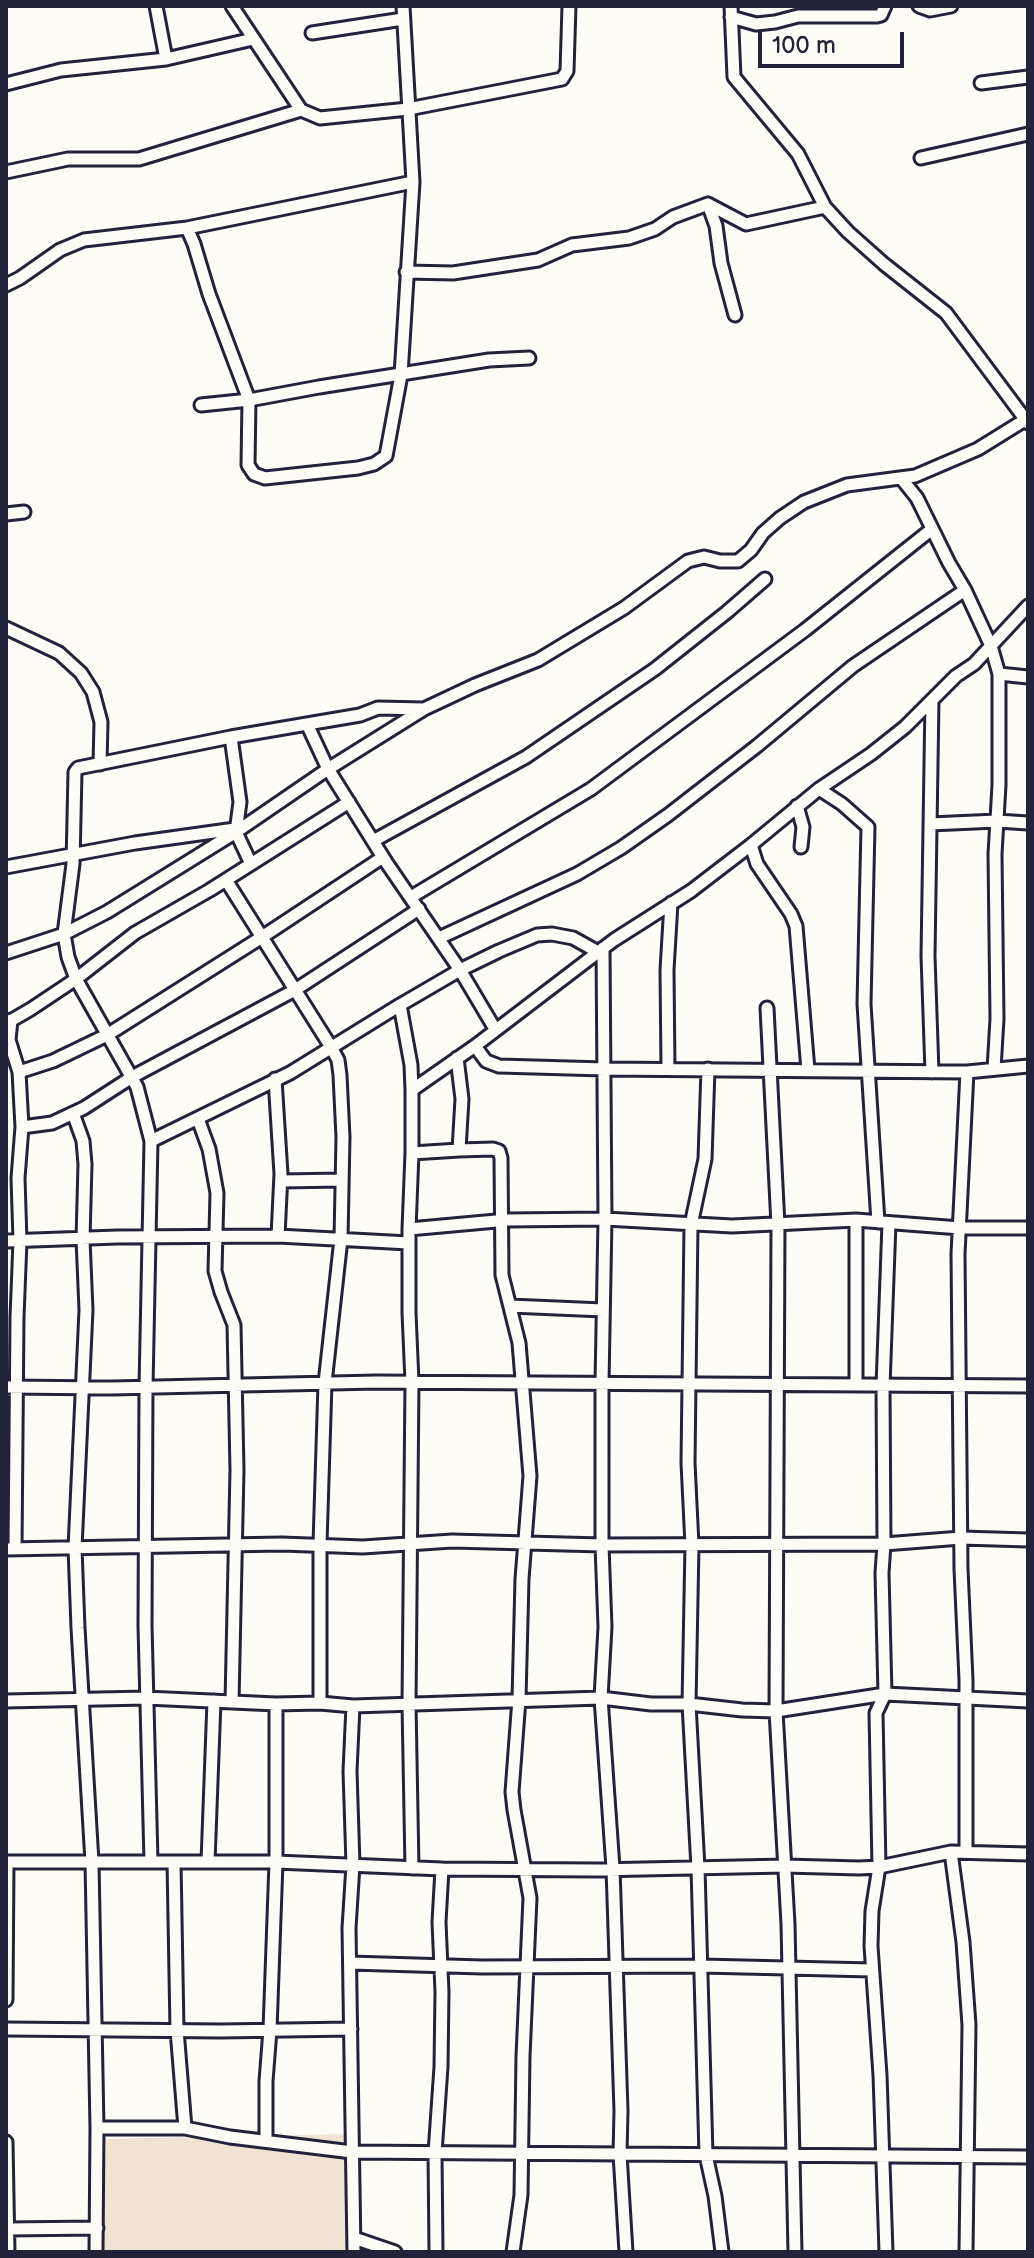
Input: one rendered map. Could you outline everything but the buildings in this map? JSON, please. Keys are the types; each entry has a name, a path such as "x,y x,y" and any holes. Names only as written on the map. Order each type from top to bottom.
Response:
{"street":[{"path":"156,6 166,59"},
{"path":"232,6 301,110 320,118 408,109 562,79 567,71 569,6"},
{"path":"6,953 64,934 107,912 424,709 538,660 624,608 688,561 704,557 738,561 763,533 804,502 847,485 915,476 978,449 1027,420 946,313 884,264 825,207 798,154 734,77 731,12 756,24 798,16 877,16 881,15 885,6"},
{"path":"919,6 930,10 951,6"},
{"path":"187,228 249,400 248,465 254,474 265,478 358,468 374,464 386,456 401,375 413,182 403,12 312,33"},
{"path":"6,84 61,70 166,59 253,39"},
{"path":"981,83 1028,77"},
{"path":"6,172 68,159 139,159 301,110"},
{"path":"921,158 1028,134"},
{"path":"6,285 46,262 60,250 84,240 187,228 413,182"},
{"path":"406,272 453,273 538,260 572,245 629,238 708,204 746,224 825,207"},
{"path":"708,204 716,226 721,263 735,315"},
{"path":"201,405 249,400 489,360 529,358"},
{"path":"901,478 917,498 965,590 991,646 999,674 994,1069"},
{"path":"6,514 24,512"},
{"path":"411,897 591,789 805,630 932,529"},
{"path":"373,841 526,757 655,669 765,579"},
{"path":"439,938 577,874 621,848 757,746 853,666 965,590"},
{"path":"412,1090 601,950 751,845 819,789 894,736 991,646 1028,606"},
{"path":"6,628 59,653 81,673 93,692 101,722 100,764"},
{"path":"999,674 1028,677"},
{"path":"932,700 928,956 932,1072"},
{"path":"151,1861 146,1698 146,1387 151,1141 137,1087 76,979 68,957 64,934 73,854 75,772 78,768 360,715 378,708 424,709"},
{"path":"307,724 328,769 460,970 495,1029"},
{"path":"231,737 240,802 236,831 251,864"},
{"path":"819,789 868,827 864,1004 883,1222 882,1573 885,1694 876,1713 879,1867 872,1911 872,1970 880,2075 886,2252"},
{"path":"349,802 135,933 76,979 8,1021 9,1040 19,1072 22,1127 18,1178 20,1241 11,1387 10,1549 320,1544 363,1547 452,1541 778,1545 884,1544 961,1538 1028,1540"},
{"path":"797,806 803,827 801,847"},
{"path":"930,824 1028,823"},
{"path":"6,867 73,854 236,831"},
{"path":"751,845 757,864 796,926 808,1070"},
{"path":"19,1072 53,1061 107,1035 383,857"},
{"path":"226,880 331,1047 338,1060 340,1075 343,1137 341,1239 325,1383 320,1544 320,1703"},
{"path":"668,1069 667,970 671,903"},
{"path":"22,1127 52,1123 73,1113 132,1077 295,990 419,909"},
{"path":"151,1141 290,1073 460,970 537,935 573,938 601,950"},
{"path":"601,950 605,1219 602,1383 605,1627 601,1698 613,1868 620,2154 626,2252"},
{"path":"400,1005 411,1065 412,1090 409,1229 412,1868"},
{"path":"767,1008 778,1225 776,1711 785,1866 795,2252"},
{"path":"475,1046 486,1061 499,1066 967,1072 1028,1066"},
{"path":"457,1058 462,1099 459,1150"},
{"path":"708,1069 705,1159 691,1225 689,1704 698,1868 706,2155 722,2252"},
{"path":"966,1852 958,1254 967,1072"},
{"path":"275,1079 281,1181 278,1236"},
{"path":"73,1113 84,1153 86,1310 75,1548 92,1862 96,2252"},
{"path":"198,1119 209,1149 217,1193 215,1271 234,1325 232,1702"},
{"path":"412,1153 499,1151 502,1275 519,1343 530,1476 512,1792 530,1898 521,2207 513,2252"},
{"path":"281,1181 342,1180"},
{"path":"409,1229 502,1221 605,1219 691,1225 778,1225 856,1220 960,1228 1028,1228"},
{"path":"856,1220 856,1385"},
{"path":"6,1241 278,1236 409,1243"},
{"path":"510,1306 603,1310"},
{"path":"11,1387 84,1389 412,1382 1028,1386"},
{"path":"6,1701 146,1698 353,1706 601,1698 776,1711 885,1694 1028,1701"},
{"path":"208,1862 214,1701"},
{"path":"266,2141 276,1862 276,1704"},
{"path":"353,1706 350,1963 354,2252"},
{"path":"951,1852 963,1942 969,2025 966,2252"},
{"path":"6,2000 7,1862 276,1862 442,1869 879,1867 951,1852 1028,1854"},
{"path":"174,1862 177,2030 185,2128"},
{"path":"436,2252 435,2153 441,2067 439,1922 442,1869"},
{"path":"350,1963 872,1970"},
{"path":"6,2029 351,2029"},
{"path":"97,2128 185,2128 352,2152 1028,2157"},
{"path":"6,2142 8,2252"},
{"path":"7,2229 97,2228"},
{"path":"354,2238 395,2252"}],"shaded area":[{"path":"347,2134 350,2252 104,2252 101,2139"}]}
